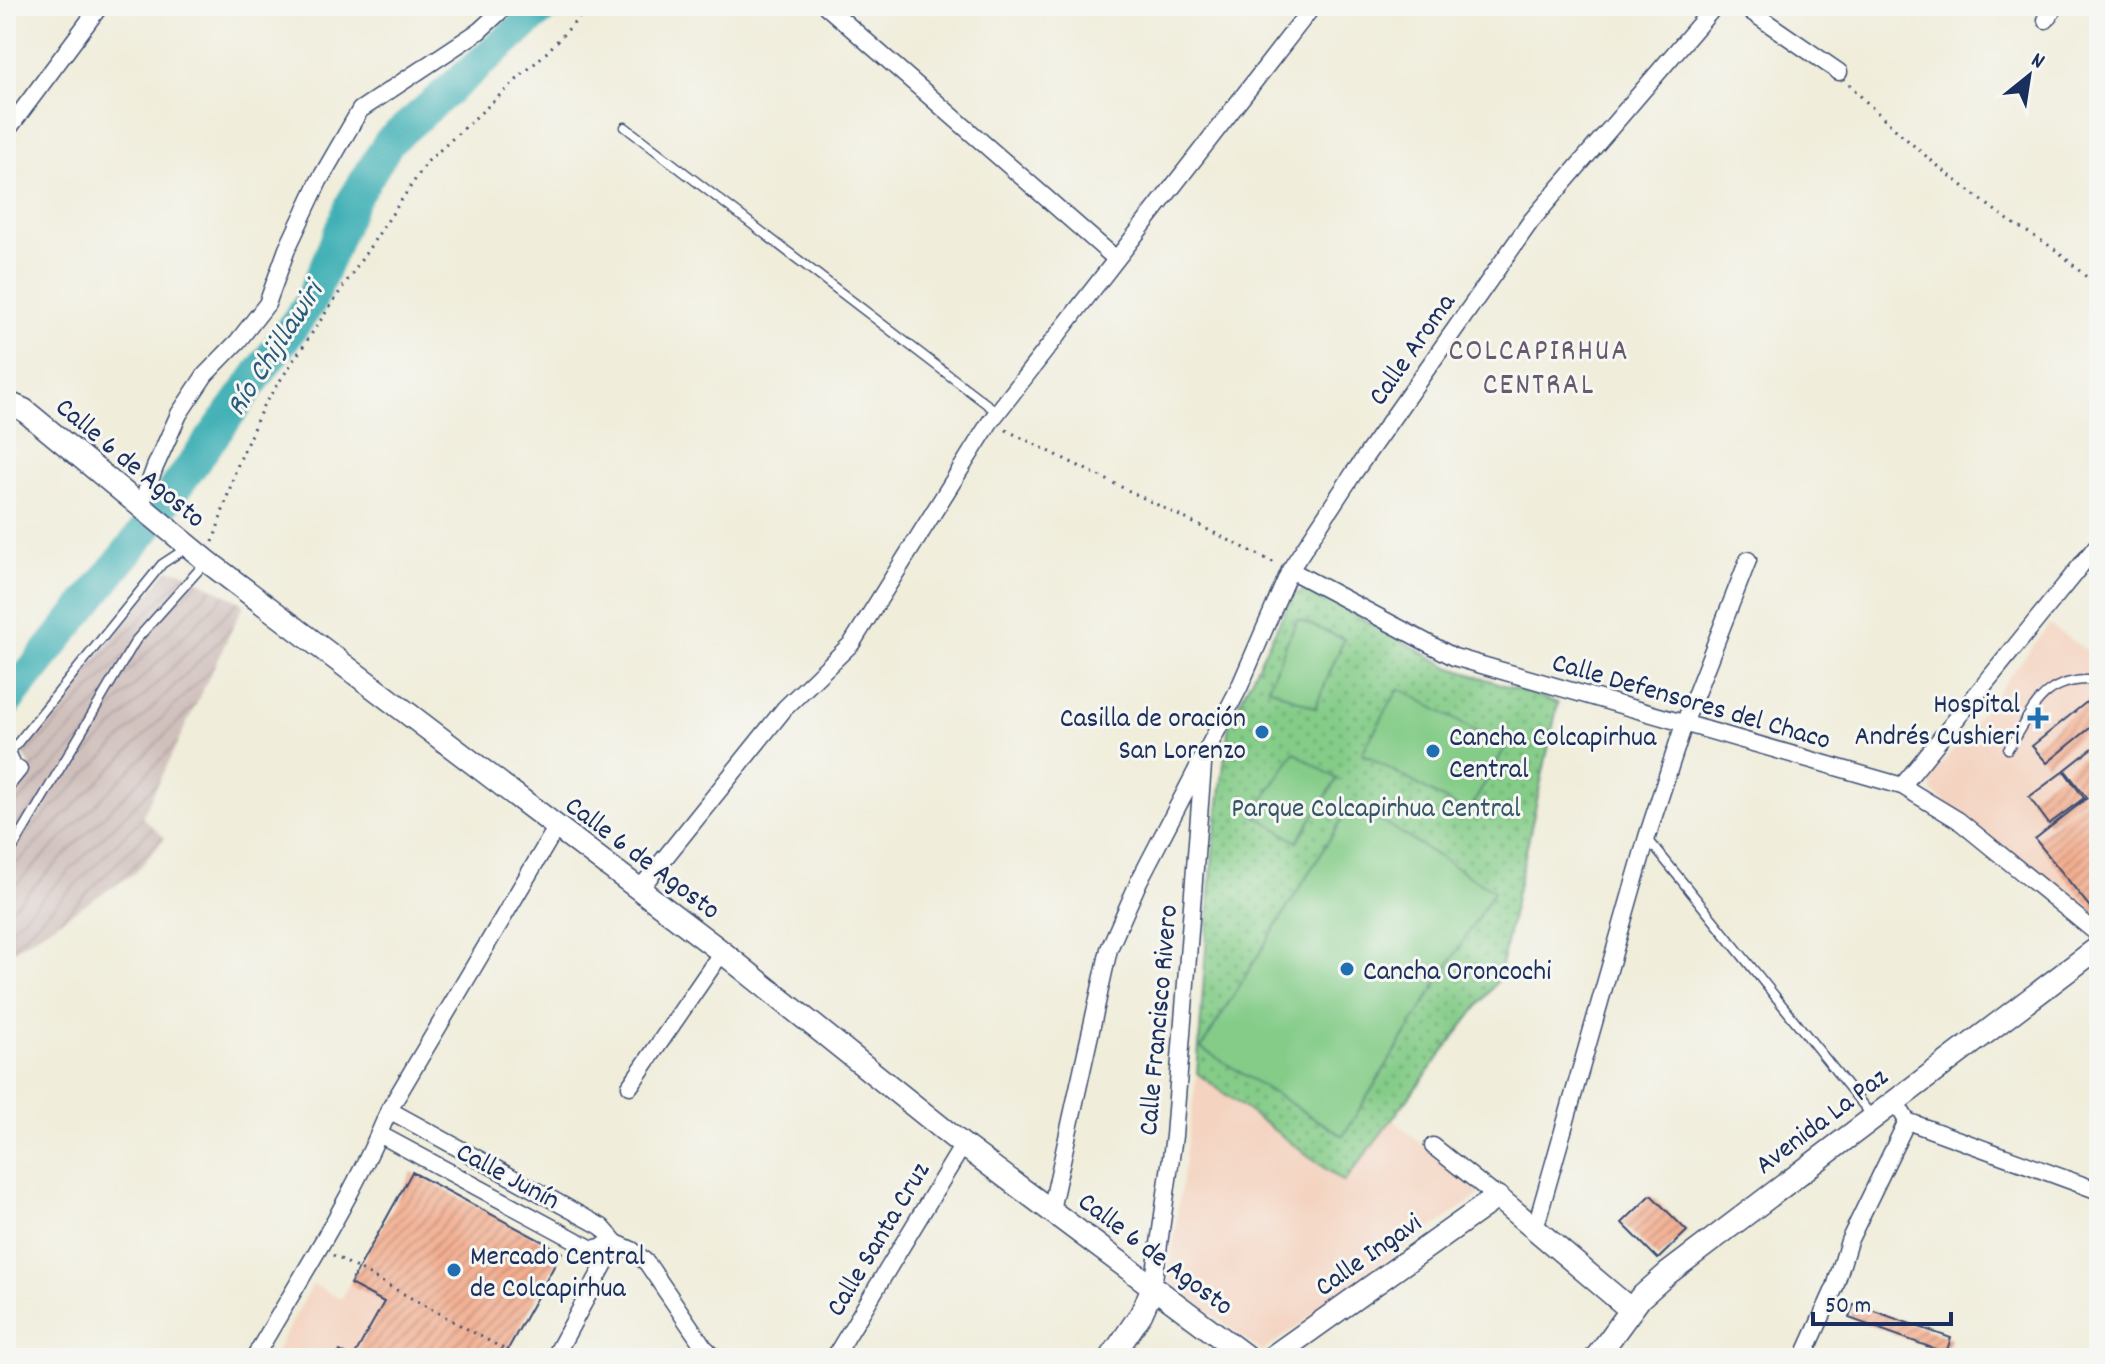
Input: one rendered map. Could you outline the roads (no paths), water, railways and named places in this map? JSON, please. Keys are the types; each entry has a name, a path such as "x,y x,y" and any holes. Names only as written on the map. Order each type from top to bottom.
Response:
{"main road":[{"name":"Calle 6 de Agosto","path":"6,402 24,410 207,561 722,952 963,1145 1248,1358"},
{"name":"Avenida La Paz","path":"1596,1358 1631,1310 1667,1274 2099,947"},
{"path":"1497,1197 1631,1310"},
{"name":"Calle Ingavi","path":"1271,1358 1497,1197"},
{"path":"1111,1358 1141,1314 1153,1287"}],"street":[{"path":"6,132 100,6"},
{"path":"150,516 155,467 179,414 205,375 238,341 267,304 287,249 319,181 360,110 479,31 506,6"},
{"path":"826,6 1116,259"},
{"path":"639,890 785,708 852,643 994,417 1313,6"},
{"name":"Calle Aroma","path":"1051,1210 1109,949 1139,881 1239,688 1290,570 1353,474 1531,221 1715,6"},
{"path":"1743,6 1839,72"},
{"path":"2046,20 2056,6"},
{"path":"1902,786 2099,543"},
{"path":"1535,1229 1647,837 1684,724 1748,560"},
{"name":"Calle Defensores del Chaco","path":"1290,570 1454,657 1902,786 1958,820 2099,935"},
{"name":"Calle Francisco Rivero","path":"1153,1287 1174,1136 1204,756"},
{"path":"6,785 19,769"},
{"path":"254,1358 319,1247 389,1110 556,828"},
{"path":"630,1086 722,952"},
{"path":"1895,1101 1907,1121 2099,1191"},
{"name":"Calle Junín","path":"389,1110 602,1227 616,1243 632,1250 647,1263 704,1347 715,1358"},
{"path":"1803,1358 1835,1287 1849,1241 1907,1121"},
{"name":"Calle Junín","path":"379,1134 592,1249 616,1243"},
{"name":"Calle Santa Cruz","path":"834,1358 963,1145"},
{"path":"1433,1146 1497,1197"},
{"path":"554,1358 616,1243"}],"lane":[{"path":"625,127 994,417"},
{"path":"19,769 11,751 162,564 188,546"},
{"path":"10,853 136,640 207,561"},
{"path":"2008,749 2051,687 2072,680 2099,680"},
{"path":"1647,837 1872,1116"}],"waterway":[{"name":"Río Chijllawiri","path":"6,703 145,530 310,303 352,202 389,142 546,6"}],"place":[{"name":"Hospital Andrés Cushieri","path":"2038,718"},
{"name":"Casilla de oración San Lorenzo","path":"1262,732"},
{"name":"Cancha Colcapirhua Central","path":"1433,751"},
{"name":"Cancha Oroncochi","path":"1347,969"},
{"name":"Mercado Central de Colcapirhua","path":"454,1270"}],"district":[{"name":"COLCAPIRHUA CENTRAL","path":"1539,366"}],"park label":[{"name":"Parque Colcapirhua Central","path":"1376,806"}]}
